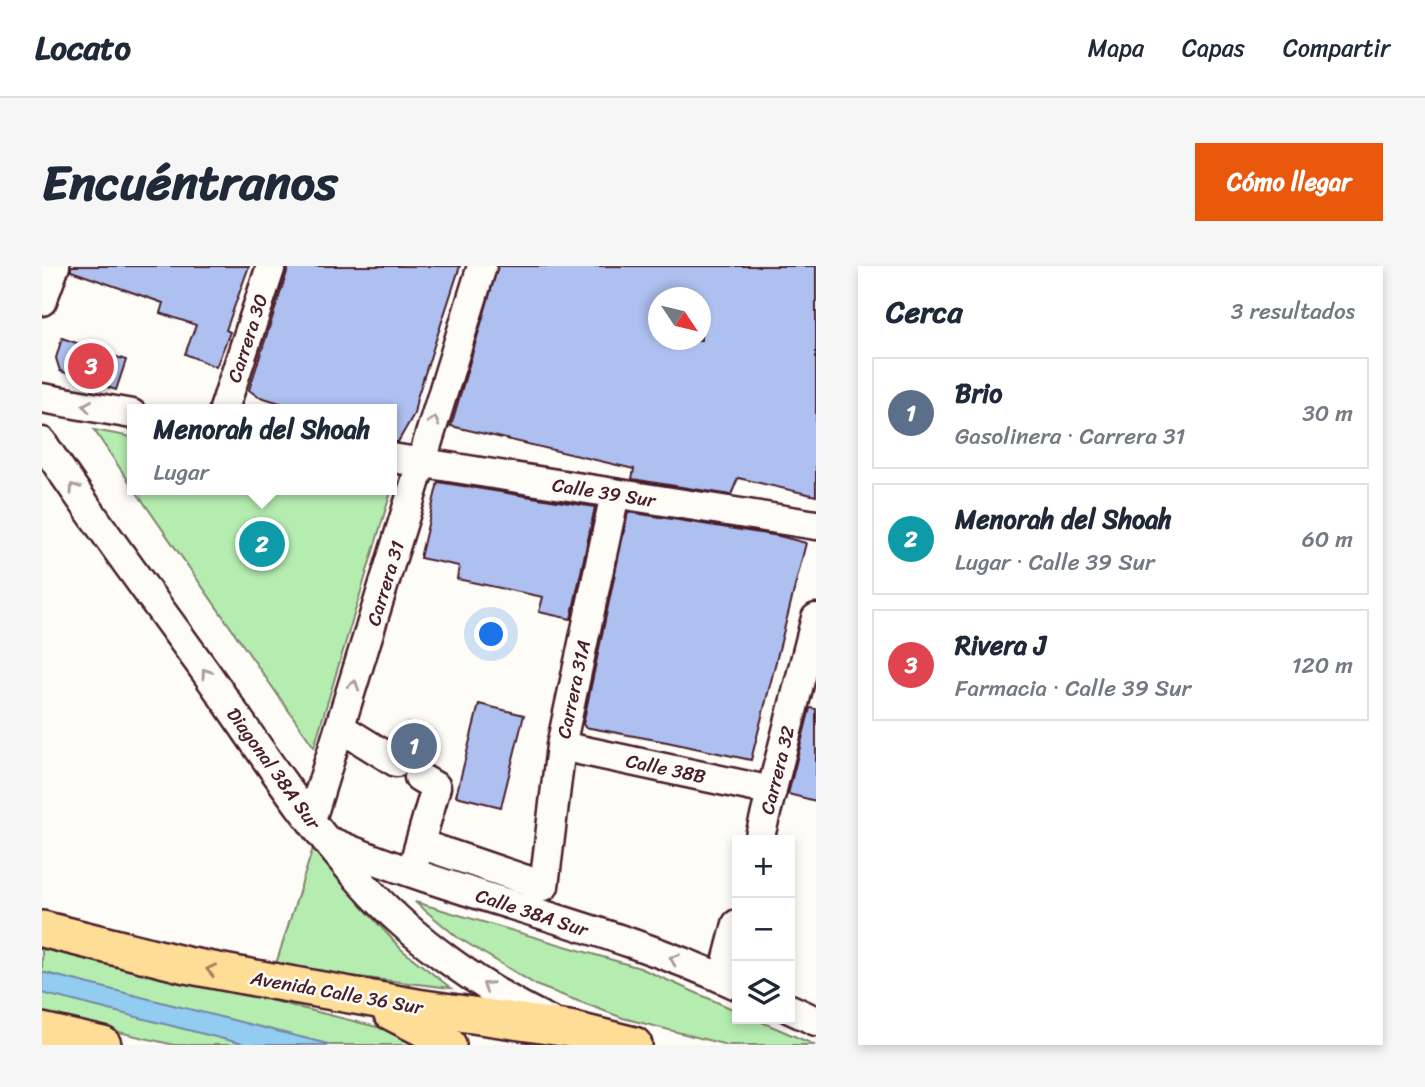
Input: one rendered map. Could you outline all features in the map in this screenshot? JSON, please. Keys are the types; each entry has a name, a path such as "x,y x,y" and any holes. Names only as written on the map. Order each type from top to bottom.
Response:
{"main road":[{"name":"Avenida Calle 36 Sur","path":"42,929 186,965 358,997 584,1033 634,1045"},
{"path":"358,997 403,1017 438,1036 448,1045"},
{"path":"42,1031 103,1045"}],"street":[{"path":"42,301 55,266"},
{"name":"Carrera 30","path":"226,404 271,266"},
{"name":"Carrera 31","path":"319,831 341,728 482,266"},
{"path":"42,398 127,413"},
{"name":"Diagonal 38A Sur","path":"42,442 319,831 364,886 418,935 495,991 584,1033"},
{"name":"Calle 39 Sur","path":"397,459 816,525"},
{"name":"Carrera 31A","path":"420,844 544,886 561,746 615,494"},
{"name":"Carrera 32","path":"760,835 816,618"},
{"path":"341,728 396,762"},
{"name":"Calle 38B","path":"561,746 772,791"},
{"path":"412,874 436,787 419,777"},
{"name":"Calle 38A Sur","path":"319,831 412,874 652,950 730,982"},
{"path":"730,982 733,961"},
{"path":"795,1011 816,1021"}],"green space":[{"path":"94,430 127,436 127,479"},
{"path":"138,495 390,495 314,747"},
{"path":"314,845 360,904 402,950 451,988 275,967"},
{"path":"415,902 640,968 732,1009 732,1024 767,1024 815,1045 727,1045 623,1018 538,986 457,937"},
{"path":"42,943 385,1029 419,1045 174,1045 42,1014"}],"water":[{"path":"42,972 332,1045 247,1045 42,993"}],"building":[{"path":"71,266 249,266 226,330 230,332 216,367 185,354 196,325 160,313 163,303 71,271"},
{"path":"289,266 460,266 414,414 398,442 397,404 283,404 257,396 249,390"},
{"path":"498,266 816,266 816,496 738,478 731,495 632,479 634,469 451,426"},
{"path":"62,338 126,360 116,390 60,371 56,358"},
{"path":"438,482 595,507 571,619 539,612 543,597 457,579 459,566 420,558"},
{"path":"628,512 779,536 806,543 751,760 585,727 583,724"},
{"path":"479,704 524,715 501,807 456,796"},
{"path":"810,708 816,709 816,801 788,794"},
{"path":"407,723 433,731 424,762 413,762 410,754 401,745"}],"place":[{"name":"Rivera J","path":"91,366"},
{"name":"Menorah del Shoah","path":"262,544"},
{"name":"Brio","path":"414,746"}]}
